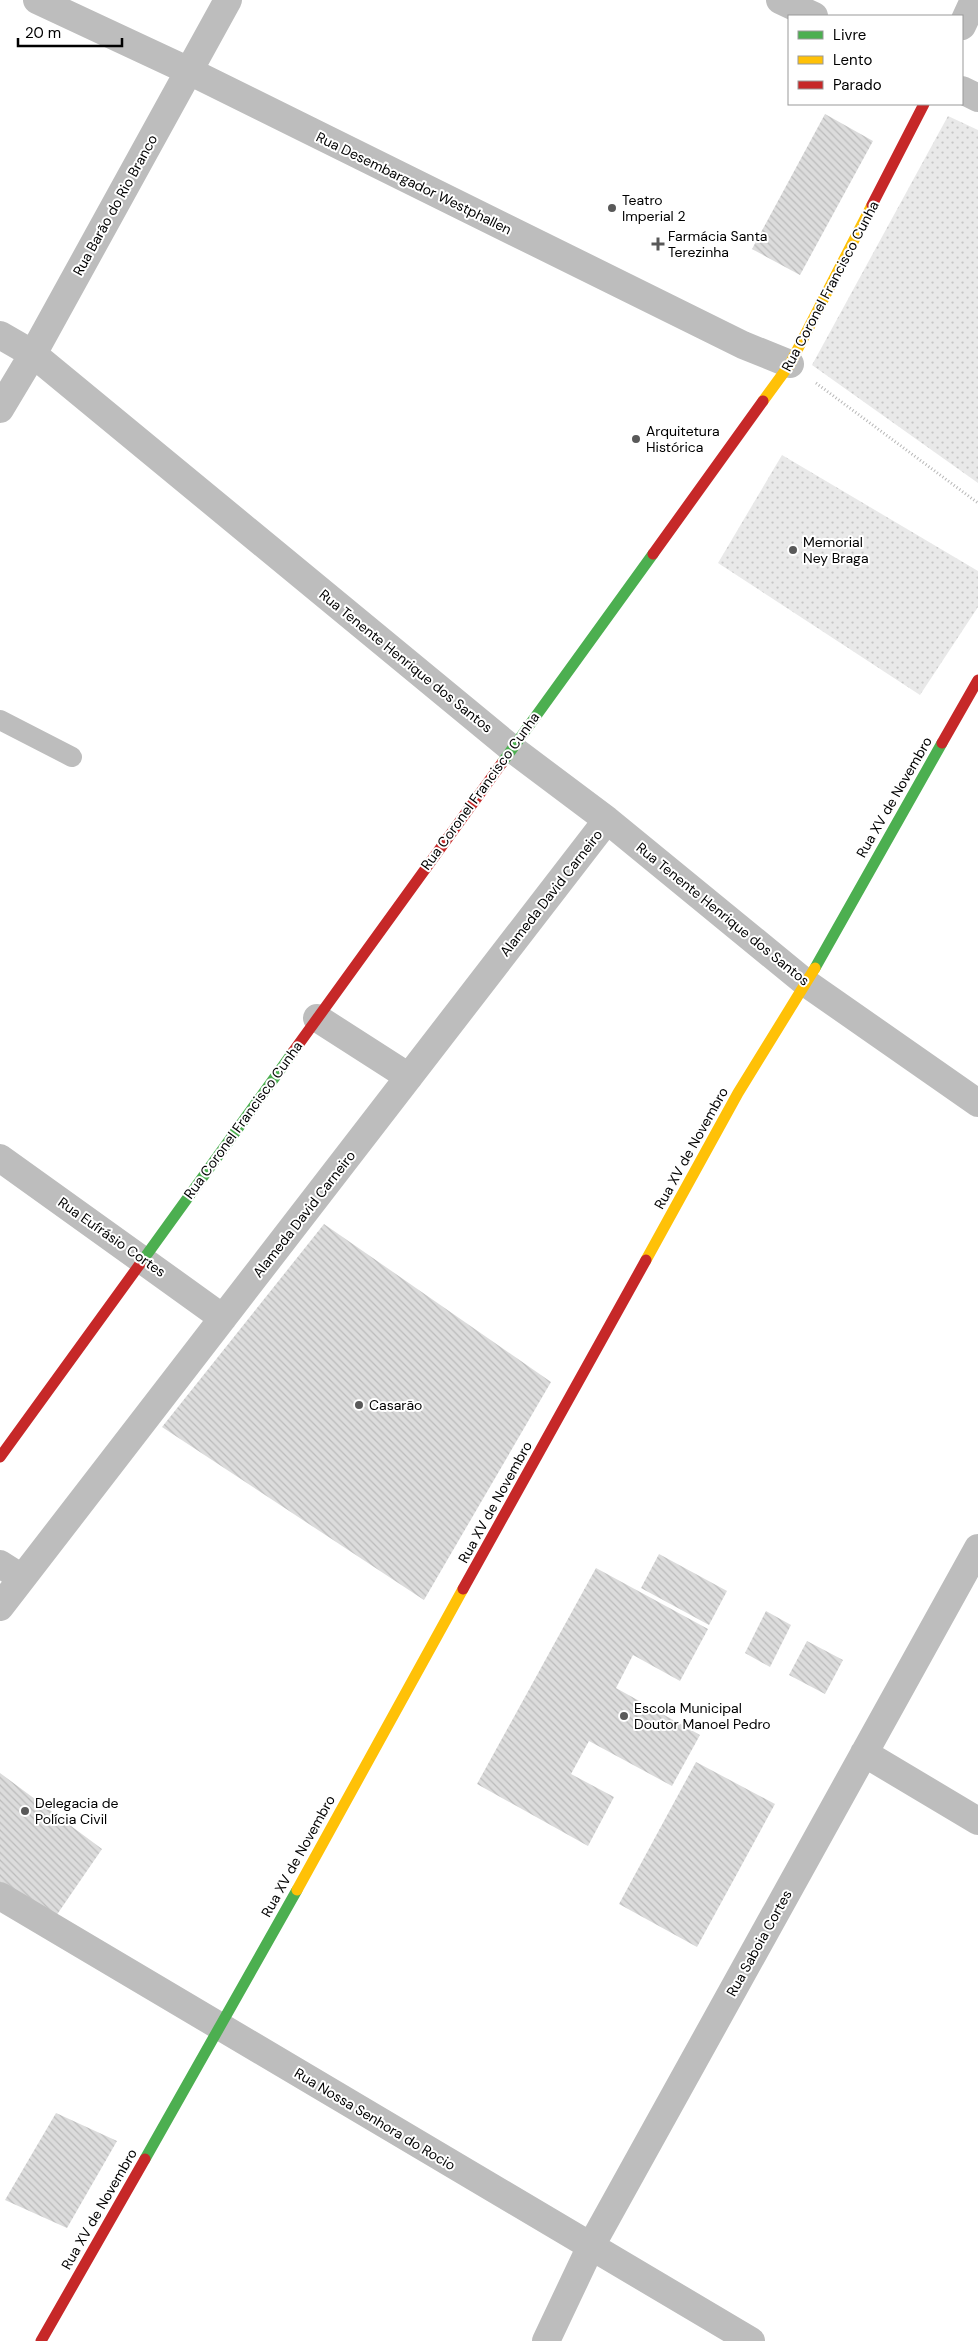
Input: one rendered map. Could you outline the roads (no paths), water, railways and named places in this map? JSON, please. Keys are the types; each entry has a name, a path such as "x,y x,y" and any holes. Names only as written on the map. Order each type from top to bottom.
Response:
{"street":[{"name":"Rua Desembargador Westphallen","path":"37,0 189,72 743,345 790,364"},
{"name":"Rua Barão do Rio Branco","path":"0,409 33,354 228,0"},
{"path":"780,0 812,15"},
{"path":"963,24 974,0"},
{"path":"963,90 978,98"},
{"name":"Rua Coronel Francisco Cunha","path":"0,1457 790,364 923,105"},
{"name":"Rua Tenente Henrique dos Santos","path":"0,335 33,354 512,748 607,820 806,983 978,1104"},
{"name":"Rua XV de Novembro","path":"40,2341 221,2027 738,1094 806,983 978,680"},
{"name":"Alameda David Carneiro","path":"0,1608 11,1571 223,1318 607,820"},
{"path":"316,1018 409,1078"},
{"name":"Rua Eufrásio Cortes","path":"0,1158 143,1258 223,1318"},
{"name":"Rua Saboia Cortes","path":"546,2341 591,2246 978,1548"},
{"path":"864,1753 978,1821"},
{"name":"Rua Nossa Senhora do Rocio","path":"0,1896 751,2341"}],"lane":[{"path":"0,720 72,757"}],"place":[{"name":"Teatro Imperial 2","path":"612,208"},
{"name":"Farmácia Santa Terezinha","path":"658,244"},
{"name":"Arquitetura Histórica","path":"636,439"},
{"name":"Memorial Ney Braga","path":"793,550"},
{"name":"Casarão","path":"359,1405"},
{"name":"Escola Municipal Doutor Manoel Pedro","path":"624,1716"},
{"name":"Delegacia de Polícia Civil","path":"25,1811"}]}
